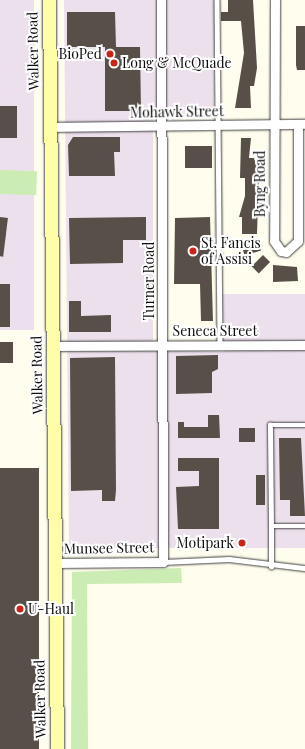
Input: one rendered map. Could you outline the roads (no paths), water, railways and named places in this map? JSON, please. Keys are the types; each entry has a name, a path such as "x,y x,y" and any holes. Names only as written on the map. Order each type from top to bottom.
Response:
{"main road":[{"name":"Walker Road","path":"49,0 56,749"}],"street":[{"name":"Turner Road","path":"161,0 163,126 163,562"},
{"name":"Byng Road","path":"275,0 274,241 280,251 286,252 298,240 301,124"},
{"name":"Mohawk Street","path":"50,127 301,124"},
{"name":"Seneca Street","path":"52,346 305,344"},
{"name":"Munsee Street","path":"55,563 163,562"}],"lane":[{"path":"217,0 220,345"},
{"path":"271,567 270,425 305,425"},
{"path":"271,526 305,526"},
{"path":"163,562 215,558 271,567 305,568"}],"place":[{"name":"BioPed","path":"110,54"},
{"name":"Long & McQuade","path":"114,63"},
{"name":"St. Fancis of Assisi","path":"193,251"},
{"name":"Motipark","path":"242,543"},
{"name":"U-Haul","path":"20,609"}]}
